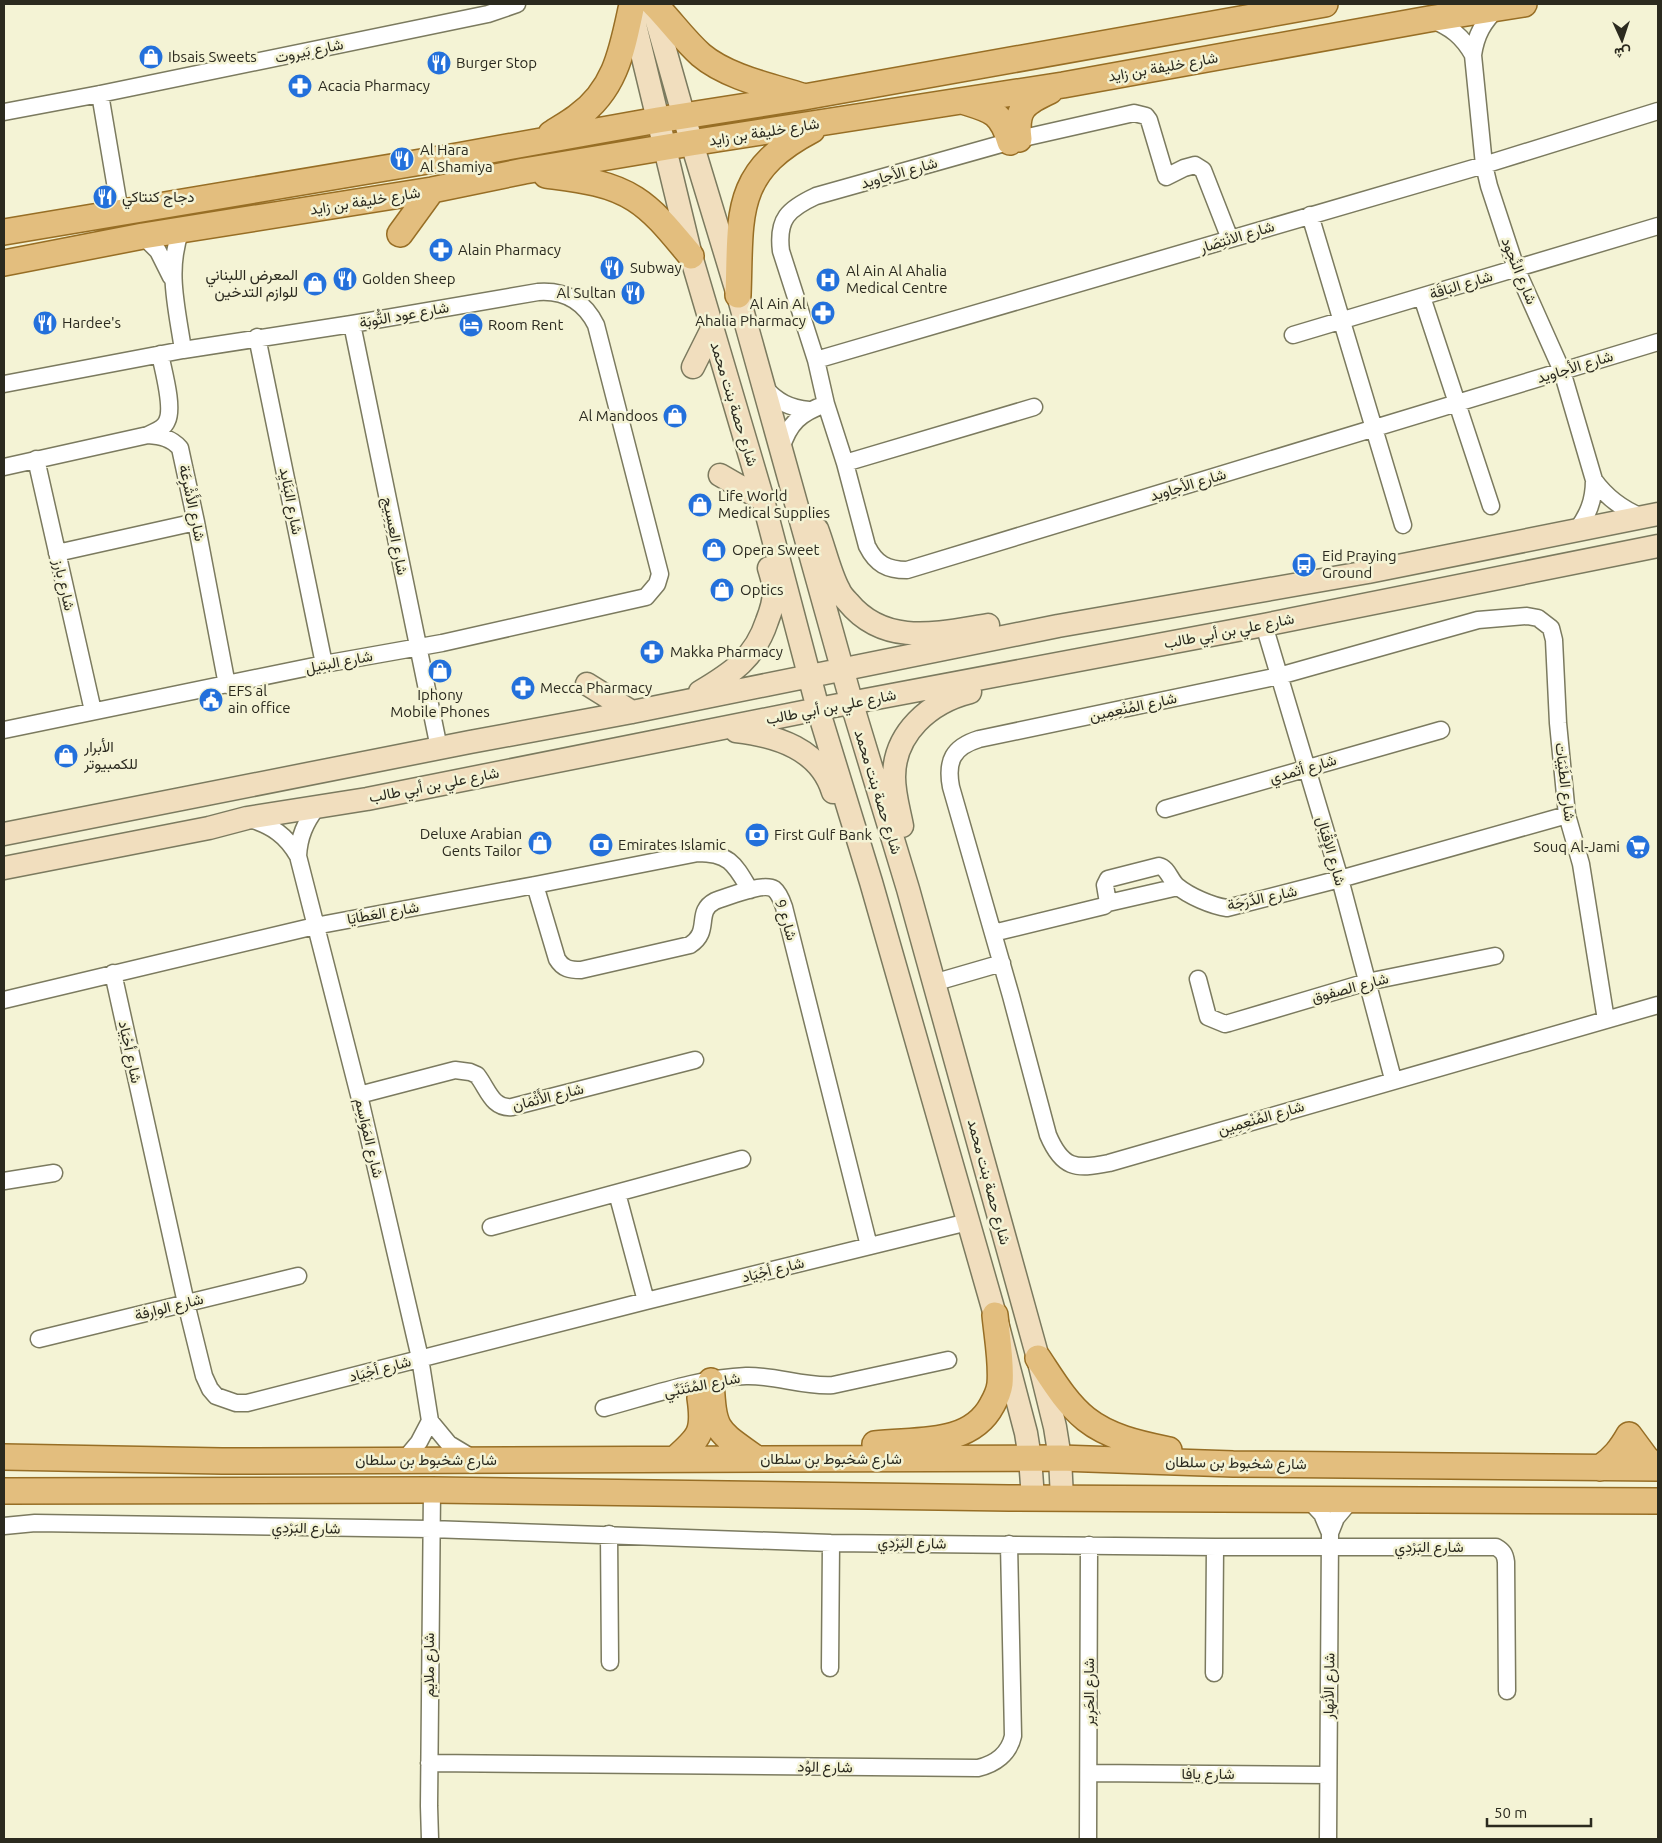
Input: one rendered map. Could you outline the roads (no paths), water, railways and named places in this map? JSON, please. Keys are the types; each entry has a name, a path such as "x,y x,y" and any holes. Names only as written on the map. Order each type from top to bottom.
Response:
{"main road":[{"name":"شارع خليفة بن زايد","path":"4,232 458,156 658,120 804,97 1325,4"},
{"name":"شارع خليفة بن زايد","path":"4,263 143,236 432,190 524,171 1063,85 1429,19 1524,4"},
{"path":"540,140 578,117 599,98 616,69 642,5 702,56 717,66 737,76 804,97"},
{"name":"شارع حصة بنت محمد","path":"642,5 684,117 738,295 852,704 908,889 1038,1358 1055,1427 1060,1458 1062,1498"},
{"name":"شارع حصة بنت محمد","path":"642,5 658,120 691,256 763,500 818,709 947,1143 995,1315 1026,1433 1033,1498"},
{"path":"1015,140 1018,120 1024,107 1030,101 1063,85"},
{"path":"960,101 999,116 1015,140"},
{"path":"738,295 742,217 745,200 758,172 783,148 825,123"},
{"path":"524,171 594,183 634,198 662,222 691,256"},
{"path":"400,234 432,190"},
{"path":"693,367 712,329"},
{"path":"684,701 729,674 747,658 757,645 772,609 774,590 762,536 763,500 720,474"},
{"path":"790,482 814,520 839,591 867,621 886,630 906,634 929,634 1014,621 1058,626"},
{"path":"4,834 632,712 1058,626 1368,572 1650,516"},
{"name":"شارع علي بن أبي طالب","path":"4,868 209,828 248,818 317,807 818,709 852,704 1658,546"},
{"path":"908,889 911,867 896,800 894,776 899,753 906,735 921,717 939,703 956,696 1026,679 1058,663"},
{"path":"587,684 632,712"},
{"path":"612,750 631,749 736,731 762,734 792,745 814,761 829,779 848,839 864,862"},
{"path":"832,1459 854,1449 875,1444 945,1438 962,1433 977,1423 988,1412 999,1392 1000,1381 995,1315"},
{"path":"1038,1358 1073,1406 1086,1419 1106,1431 1134,1442 1233,1464"},
{"path":"705,1382 717,1426 726,1438 757,1459"},
{"path":"675,1459 695,1441 701,1431 705,1382"},
{"path":"1600,1468 1613,1459 1622,1447 1628,1434 1646,1458 1658,1468"},
{"name":"شارع شخبوط بن سلطان","path":"4,1457 222,1461 1060,1458 1233,1464 1658,1468"},
{"path":"1098,1498 1076,1487 1072,1481 1075,1475 1269,1476 1316,1465"},
{"name":"شارع شخبوط بن سلطان","path":"4,1491 432,1490 1033,1498 1658,1500"}],"street":[{"name":"شارع بَيروت","path":"4,112 488,14 517,4"},
{"name":"شارع النُجود","path":"1498,8 1480,29 1473,55 1484,165 1492,198 1516,268 1562,371 1594,480 1594,494 1590,508 1576,530"},
{"name":"شارع النُجود","path":"1429,19 1443,24 1456,32 1466,42 1473,55"},
{"path":"100,94 120,212"},
{"name":"شارع الانْتِصَار","path":"816,360 1484,165 1658,111"},
{"name":"شارع الأجاويد","path":"1230,239 1203,170 1195,165 1166,176 1152,125 1146,116 1139,113 1128,113 1015,140 816,196 799,204 788,213 781,225 779,236 781,251 816,360 826,404 845,464 867,546 872,556 887,568 907,570 1658,342"},
{"path":"1310,215 1403,525"},
{"name":"شارع البَاقَة","path":"1293,335 1658,226"},
{"path":"181,230 173,255 172,279 183,350"},
{"path":"143,236 158,251 172,279"},
{"name":"شارع عود التُّوبَة","path":"4,384 257,337 352,324 538,292 559,293 578,301 592,316 596,325 660,574"},
{"path":"1422,296 1491,506"},
{"name":"شارع العِسِيج","path":"352,324 439,748"},
{"name":"شارع البَنَايِد","path":"257,337 324,664"},
{"path":"4,468 36,459 148,435 163,427 168,420 169,412 160,354"},
{"path":"763,386 783,404 796,409 810,410"},
{"path":"781,449 791,426 800,417 810,410 826,404"},
{"path":"845,464 1034,407"},
{"name":"شارع الأَشْرِعَة","path":"148,435 167,438 175,442 180,448 227,685"},
{"name":"شارع بارز","path":"36,459 92,711"},
{"name":"شارع النُجود","path":"1594,480 1603,493 1628,512 1650,516"},
{"path":"57,553 196,522"},
{"name":"شارع البتيل","path":"4,730 324,664 418,647 646,597 657,584 660,574"},
{"name":"شارع المُنْعِمِين","path":"1527,616 1478,620 1279,676 979,739 966,743 958,750 949,768 951,788 1002,964 1048,1135 1057,1155 1066,1162 1075,1166 1086,1167 1109,1163 1393,1079 1658,1005"},
{"name":"شارع الطَيْبَات","path":"1527,616 1538,618 1546,623 1551,628 1554,640 1558,723 1567,815 1580,864 1606,1020"},
{"name":"شارع الإِقْبَال","path":"1264,624 1340,879 1393,1079"},
{"name":"شارع أثمدي","path":"1165,809 1441,730"},
{"name":"شارع المَوَاسِم","path":"298,856 302,831 317,807"},
{"name":"شارع الدَّرَجَة","path":"1108,903 1106,886 1108,879 1155,867 1163,867 1170,879 1178,887 1211,904 1227,908 1340,879 1567,815"},
{"name":"شارع المَوَاسِم","path":"248,818 279,831 291,844 298,856 359,1095 420,1358 430,1421"},
{"name":"شارع العَطَايَا","path":"4,1000 315,926 698,853 719,854 733,864 750,890"},
{"name":"شارع 9","path":"535,885 561,966 572,970 581,970 690,945 698,940 701,934 705,908 708,904 760,887 772,888 776,891 784,907 870,1246"},
{"path":"993,933 1178,887"},
{"name":"شارع الصفوق","path":"1198,979 1208,1016 1229,1024 1367,982 1495,956"},
{"path":"933,983 1002,964"},
{"name":"شارع أجْيَاد","path":"113,973 204,1376 210,1389 216,1396 226,1401 247,1403 646,1301 968,1222"},
{"name":"شارع الأَثْمَان","path":"359,1095 455,1070 462,1070 477,1075 499,1106 512,1107 695,1060"},
{"path":"491,1227 742,1159"},
{"path":"4,1181 54,1174"},
{"path":"616,1193 646,1301"},
{"name":"شارع الوارفة","path":"39,1339 298,1276"},
{"name":"شارع المُتَنَبِّي","path":"604,1408 705,1382 752,1377 804,1385 825,1386 948,1360"},
{"path":"404,1460 419,1442 430,1421 449,1444 475,1460"},
{"name":"شارع ملايم","path":"430,1839 430,1530 432,1490"},
{"name":"شارع الأنهار","path":"1308,1499 1322,1514 1330,1540 1328,1839"},
{"name":"شارع الأنهار","path":"1330,1540 1341,1511 1352,1499"},
{"name":"شارع البَرْدِي","path":"4,1526 35,1523 430,1530 609,1534 831,1543 1215,1547 1330,1540 1496,1547 1502,1550 1506,1562 1507,1690"},
{"path":"609,1534 610,1662"},
{"path":"830,1668 831,1543"},
{"name":"شارع الوُد","path":"429,1763 978,1768 988,1766 1008,1750 1013,1736 1009,1544"},
{"name":"شارع الحَرِير","path":"1088,1839 1090,1545"},
{"path":"1214,1673 1215,1547"},
{"name":"شارع يافا","path":"1089,1773 1328,1775"}],"place":[{"name":"Ibsais Sweets","path":"151,57"},
{"name":"Burger Stop","path":"439,63"},
{"name":"Acacia Pharmacy","path":"300,86"},
{"name":"Al Hara Al Shamiya","path":"402,159"},
{"name":"دجاج كنتاكي","path":"105,197"},
{"name":"Alain Pharmacy","path":"441,250"},
{"name":"Subway","path":"612,268"},
{"name":"Golden Sheep","path":"345,279"},
{"name":"Al Ain Al Ahalia Medical Centre","path":"828,280"},
{"name":"المعرض اللبناني للوازم التدخين","path":"315,284"},
{"name":"Al Sultan","path":"633,293"},
{"name":"Al Ain Al Ahalia Pharmacy","path":"823,313"},
{"name":"Hardee's","path":"45,323"},
{"name":"Room Rent","path":"471,325"},
{"name":"Al Mandoos","path":"675,416"},
{"name":"Life World Medical Supplies","path":"700,505"},
{"name":"Opera Sweet","path":"714,550"},
{"name":"Eid Praying Ground","path":"1304,565"},
{"name":"Optics","path":"722,590"},
{"name":"Makka Pharmacy","path":"652,652"},
{"name":"Iphony Mobile Phones","path":"440,671"},
{"name":"Mecca Pharmacy","path":"523,688"},
{"name":"EFS al ain office","path":"211,700"},
{"name":"الأبرار للكمبيوتر","path":"66,756"},
{"name":"First Gulf Bank","path":"757,835"},
{"name":"Deluxe Arabian Gents Tailor","path":"540,843"},
{"name":"Emirates Islamic","path":"601,845"},
{"name":"Souq Al-Jami","path":"1638,847"}]}
